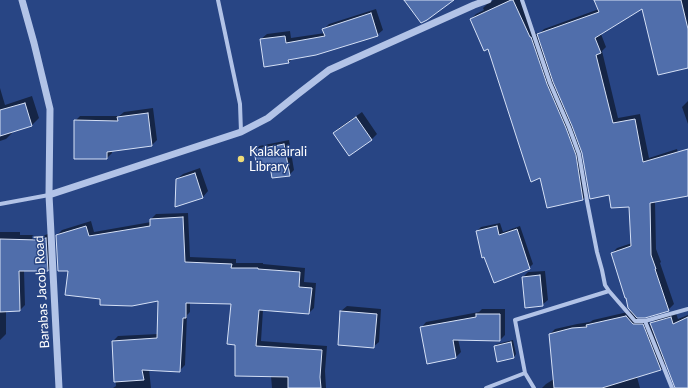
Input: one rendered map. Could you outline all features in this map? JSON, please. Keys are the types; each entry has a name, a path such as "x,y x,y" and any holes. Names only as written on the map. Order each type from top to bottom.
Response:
{"street":[{"name":"Barabas Jacob Road","path":"22,0 50,109 49,195 58,388"},
{"path":"218,0 240,104 241,132"},
{"path":"0,204 49,195 241,132 268,118 329,70 473,3 488,0"},
{"path":"522,0 550,83 579,154 597,252 605,285 636,321 645,321 688,309"},
{"path":"534,388 525,373 515,320 609,291"},
{"path":"645,321 672,388"},
{"path":"486,388 525,373"}],"building":[{"path":"404,0 454,0 421,23"},
{"path":"513,0 531,37 547,84 576,155 583,200 547,208 540,178 531,182 488,49 484,51 470,19"},
{"path":"594,0 681,0 688,29 688,68 658,75 642,9 595,38 601,53 596,55 613,123 635,119 643,162 688,149 688,196 650,203 651,255 669,311 645,318 637,318 628,308 611,253 631,246 629,207 611,208 609,195 590,199 582,153 553,82 537,34 599,12"},
{"path":"371,13 378,36 316,55 288,60 289,63 264,67 260,39 285,36 286,43 325,36 322,29"},
{"path":"25,103 32,126 0,136 0,110"},
{"path":"148,113 152,146 107,152 107,159 74,159 74,120 118,121 117,117"},
{"path":"356,117 372,140 349,156 333,133"},
{"path":"284,144 290,176 272,178 270,166 257,168 254,150"},
{"path":"195,173 203,198 175,207 176,179"},
{"path":"183,217 185,262 232,264 231,268 258,268 300,272 299,287 312,288 309,314 259,310 256,346 322,350 320,377 321,388 288,388 288,377 235,376 235,345 227,344 231,304 186,303 186,318 183,318 180,372 142,370 144,380 114,382 112,341 157,338 158,301 132,306 100,305 100,299 65,295 68,271 58,271 56,235 86,226 89,236 150,226 150,219"},
{"path":"497,226 499,235 517,229 530,269 494,283 484,257 482,258 476,231"},
{"path":"46,238 48,271 19,271 20,311 0,312 0,239 39,240"},
{"path":"540,275 543,306 525,308 522,277"},
{"path":"340,311 377,314 374,348 338,345"},
{"path":"476,314 500,314 500,341 453,340 456,358 427,364 420,327 476,317"},
{"path":"626,316 633,324 643,324 661,370 602,388 554,388 549,334 572,328 587,327 586,325"},
{"path":"671,317 673,324 688,317 688,388 675,388 650,323"},
{"path":"511,342 514,358 497,362 494,346"}],"place":[{"name":"Kalakairali Library","path":"241,159"}]}
